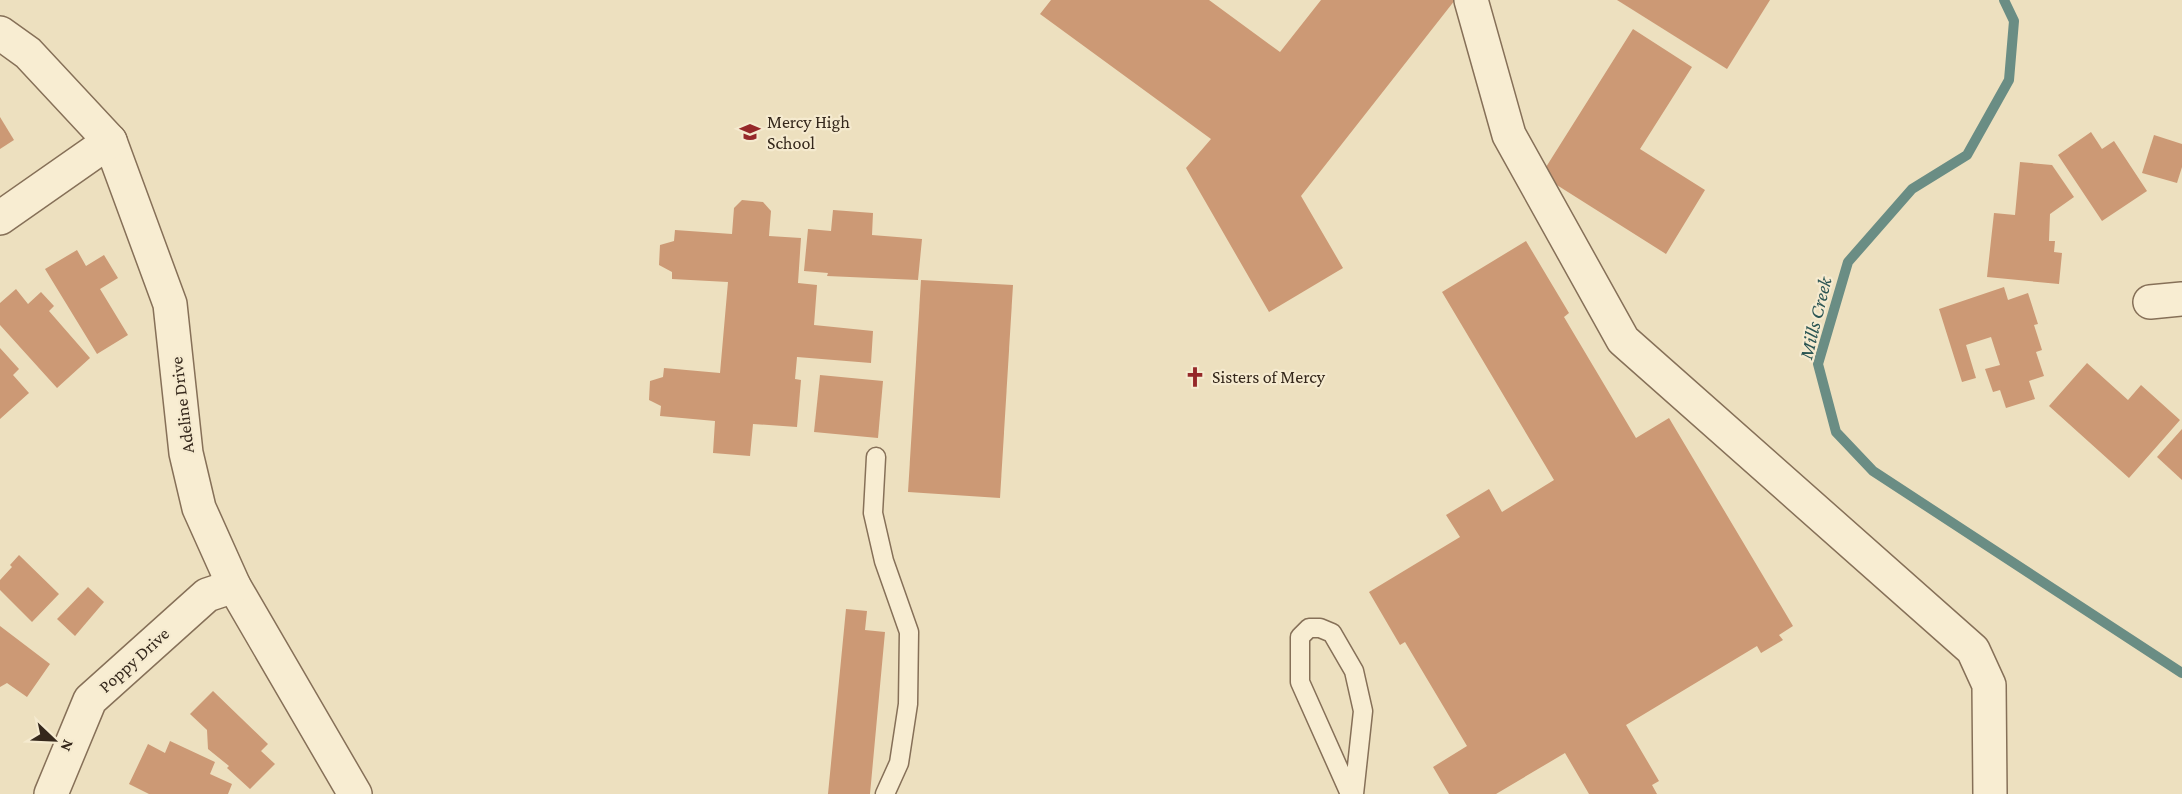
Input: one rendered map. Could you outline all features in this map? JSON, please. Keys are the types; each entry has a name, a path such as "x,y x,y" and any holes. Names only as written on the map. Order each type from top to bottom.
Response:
{"street":[{"path":"1471,0 1509,135 1623,340 1973,650 1989,685 1990,794"},
{"name":"Adeline Drive","path":"0,33 28,53 110,141 170,304 186,453 199,508 234,586 355,794"},
{"path":"0,218 110,141"},
{"path":"2150,302 2182,299"},
{"name":"Poppy Drive","path":"51,794 90,700 207,595 234,586"}],"lane":[{"path":"876,457 873,513 884,561 909,632 908,704 903,740 899,763 885,794"},
{"path":"1309,628 1320,628 1332,633 1354,671 1363,711 1352,794 1300,682 1300,637 1309,628"}],"building":[{"path":"1051,0 1209,0 1280,52 1321,0 1455,0 1301,196 1343,268 1269,312 1186,168 1211,139 1040,14"},
{"path":"1617,0 1770,0 1727,69"},
{"path":"1633,29 1692,67 1640,149 1705,190 1666,254 1541,175"},
{"path":"0,117 14,140 0,149"},
{"path":"2091,132 2102,149 2114,141 2147,191 2102,221 2058,155"},
{"path":"2154,135 2182,144 2182,167 2177,183 2142,173"},
{"path":"2020,162 2052,165 2074,197 2050,214 2049,241 2055,241 2054,252 2062,253 2059,284 1987,277 1994,213 2015,215"},
{"path":"742,200 763,202 771,211 769,236 801,238 798,283 817,285 814,325 873,331 871,363 797,357 795,379 801,380 797,427 753,424 750,456 713,453 715,421 660,416 661,406 649,400 650,381 663,377 664,368 720,373 728,282 672,279 672,272 659,265 660,245 674,241 675,230 732,234 734,208"},
{"path":"833,210 873,213 872,235 922,239 918,280 827,276 828,273 804,271 808,229 831,231"},
{"path":"1526,241 1569,313 1564,317 1636,438 1669,418 1793,626 1779,635 1783,640 1761,653 1757,646 1626,725 1659,781 1652,785 1657,794 1589,794 1565,753 1496,794 1449,794 1433,767 1467,746 1405,642 1400,645 1369,592 1460,537 1446,515 1489,489 1502,512 1554,480 1442,292"},
{"path":"77,250 86,266 104,255 118,278 100,289 128,335 97,354 45,269"},
{"path":"921,280 1013,285 1000,498 908,492"},
{"path":"2004,287 2008,300 2028,293 2038,324 2034,325 2042,350 2036,352 2044,376 2029,381 2035,399 2006,408 2000,390 1993,392 1985,369 2000,365 1991,337 1966,345 1976,378 1962,382 1939,309"},
{"path":"16,289 28,304 41,292 54,306 49,311 90,358 57,388 0,325 0,303"},
{"path":"0,348 19,369 13,375 29,393 0,419"},
{"path":"2087,363 2128,400 2141,385 2180,420 2129,478 2049,406"},
{"path":"820,375 883,381 878,438 814,432"},
{"path":"2182,429 2182,480 2157,457"},
{"path":"19,555 59,594 32,622 0,590 0,580"},
{"path":"88,587 104,602 75,636 57,619"},
{"path":"846,609 867,611 865,630 885,632 870,794 828,794"},
{"path":"0,626 50,664 27,697 7,683 0,687"},
{"path":"213,691 268,744 261,751 275,764 250,789 227,768 229,766 208,749 207,730 190,714"},
{"path":"170,741 215,762 210,774 232,784 228,794 149,794 129,784 148,744 165,753"}],"waterway":[{"name":"Mills Creek","path":"2004,0 2014,21 2009,80 1967,155 1912,189 1848,262 1818,364 1836,432 1873,471 2182,673"}],"place":[{"name":"Mercy High School","path":"750,132"},
{"name":"Sisters of Mercy","path":"1195,377"}]}
